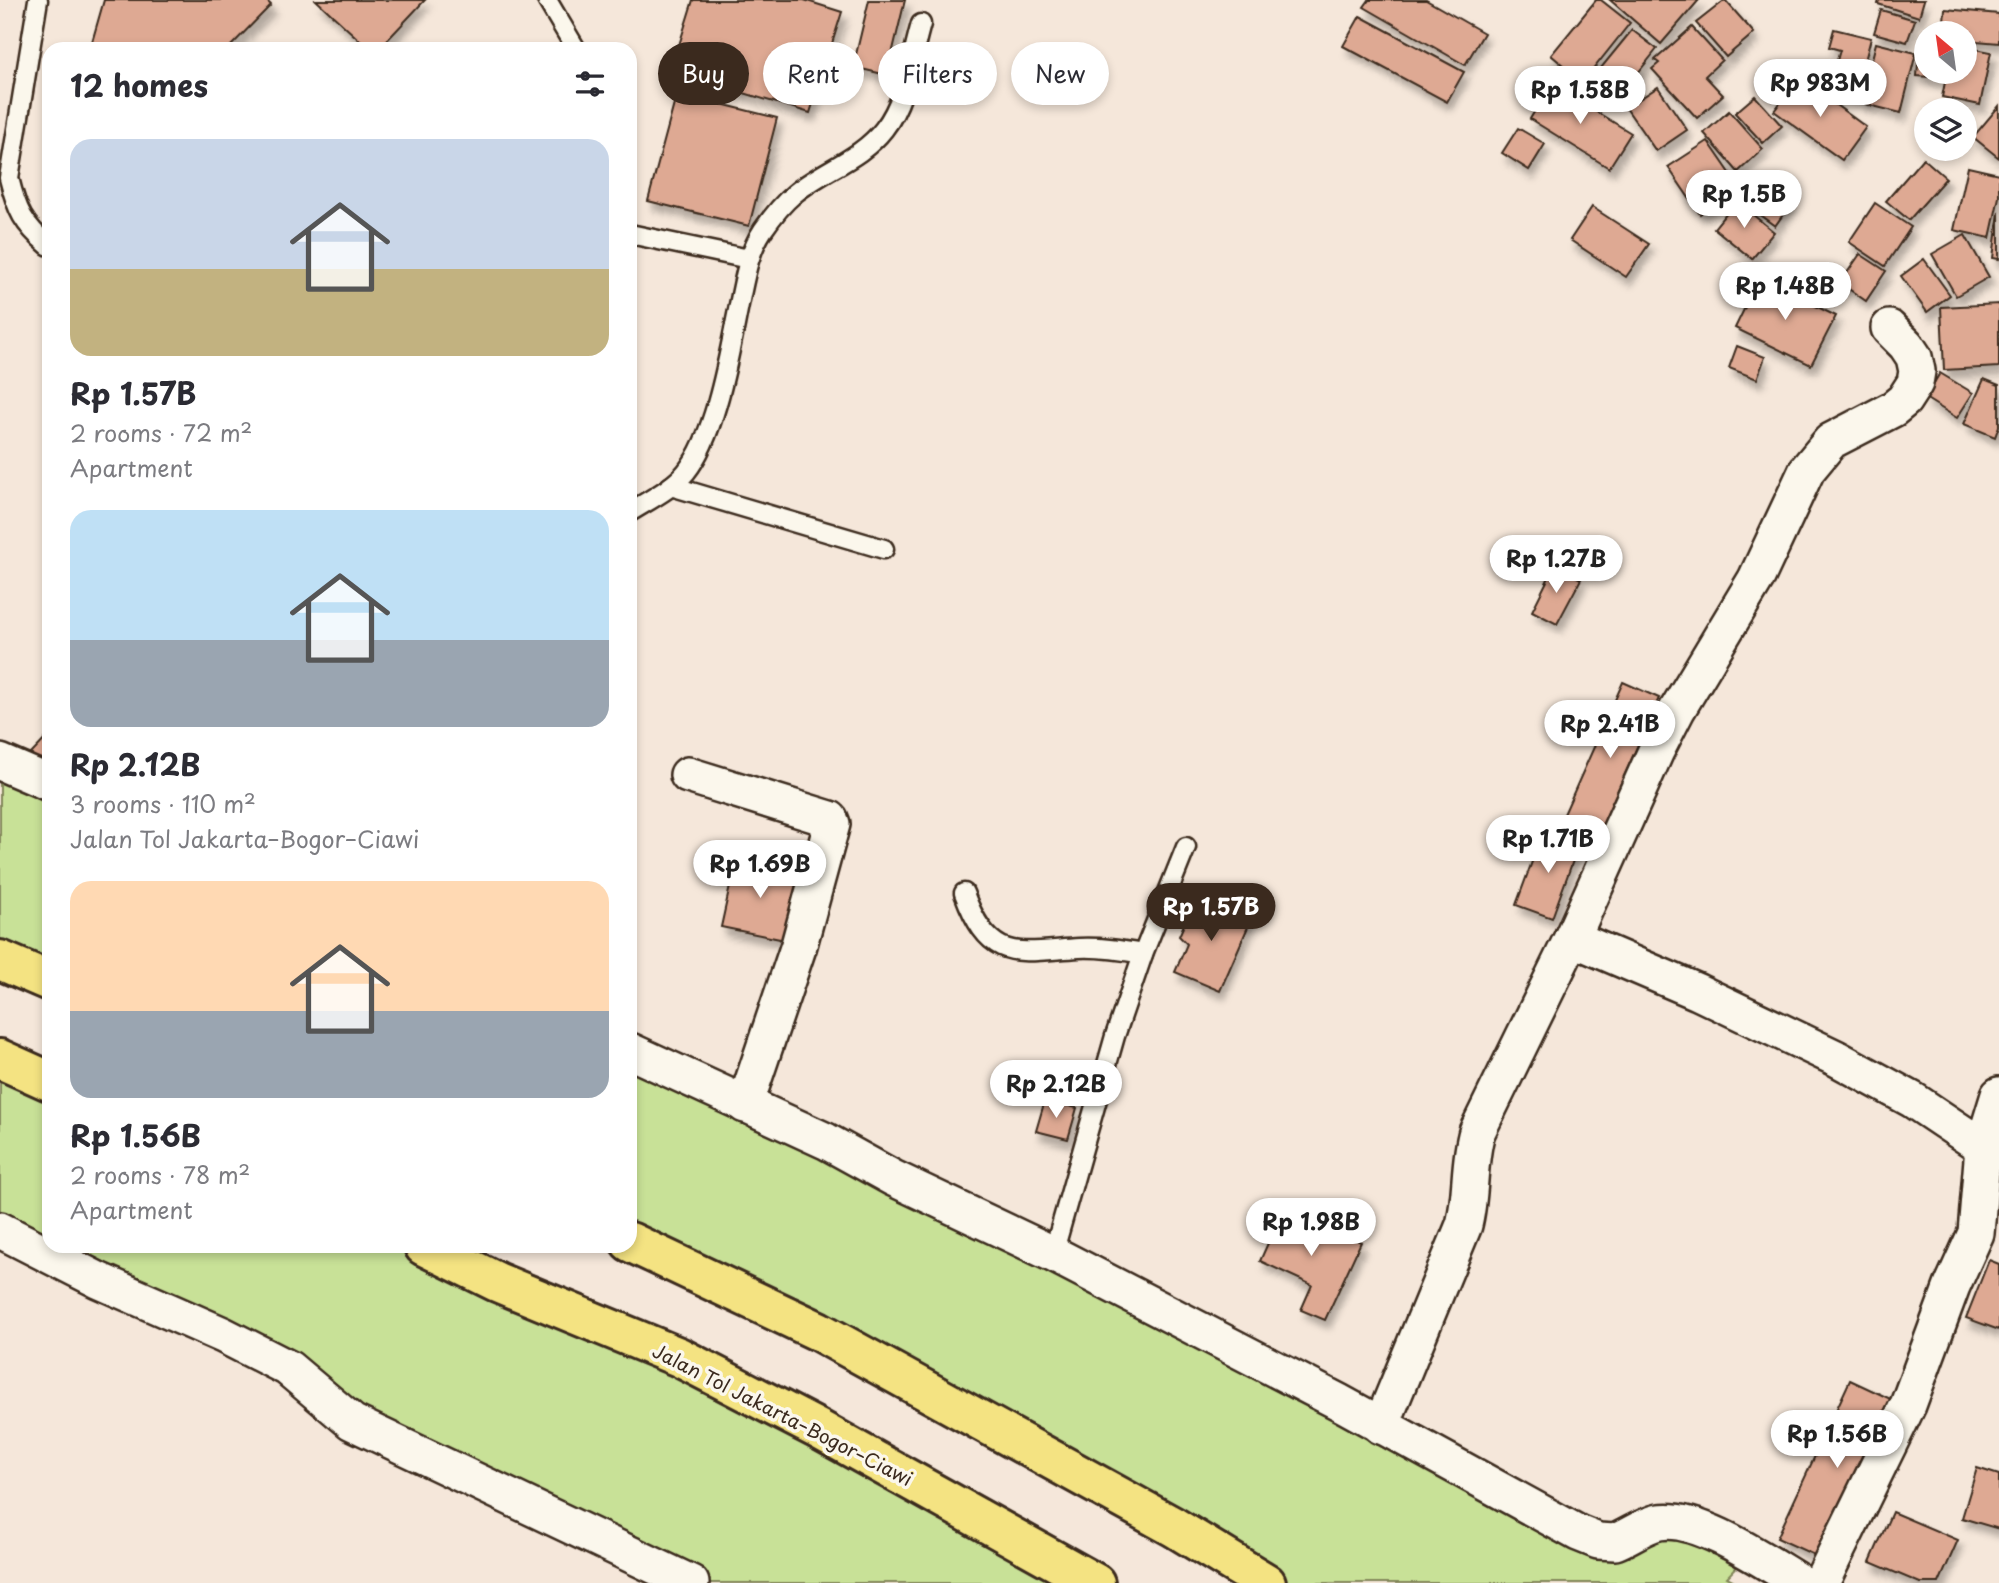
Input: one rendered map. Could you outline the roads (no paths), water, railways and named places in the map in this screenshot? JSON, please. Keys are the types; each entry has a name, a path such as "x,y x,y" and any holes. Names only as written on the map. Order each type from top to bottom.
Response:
{"highway":[{"path":"0,960 42,978"},
{"path":"0,1059 42,1078"},
{"path":"637,1245 818,1331 1174,1527 1266,1583"},
{"name":"Jalan Tol Jakarta–Bogor–Ciawi","path":"438,1253 497,1282 679,1356 843,1443 1095,1583"}],"street":[{"path":"1381,1426 1465,1225 1471,1153 1477,1132 1572,938 1656,751 1677,710 1756,579 1807,470 1831,441 1893,409 1904,400 1915,383 1917,371 1914,357 1889,328"},
{"path":"0,762 42,780"},
{"path":"688,775 830,819 832,824 799,945 745,1105"},
{"path":"1572,938 1698,992 1836,1058 1913,1100 1983,1147"},
{"path":"637,1054 826,1141 893,1178 1053,1254 1578,1533 1598,1541 1615,1542 1658,1522 1683,1522 1750,1553 1801,1583"},
{"path":"1821,1583 1908,1405 1952,1286 1976,1233 1983,1147 1999,1095"},
{"path":"0,1230 42,1251"},
{"path":"45,1253 288,1368 352,1422 691,1583"}],"lane":[{"path":"38,0 9,178 15,204 29,230 42,240"},
{"path":"547,0 572,42"},
{"path":"637,508 671,486 687,471 706,435 726,368 749,260 761,232 793,195 858,154 887,127 903,89 921,24"},
{"path":"637,236 749,260"},
{"path":"671,486 884,549"},
{"path":"1053,1254 1105,1066 1143,954 1186,848"},
{"path":"964,894 981,931 1001,946 1014,951 1111,948 1143,954"}]}
